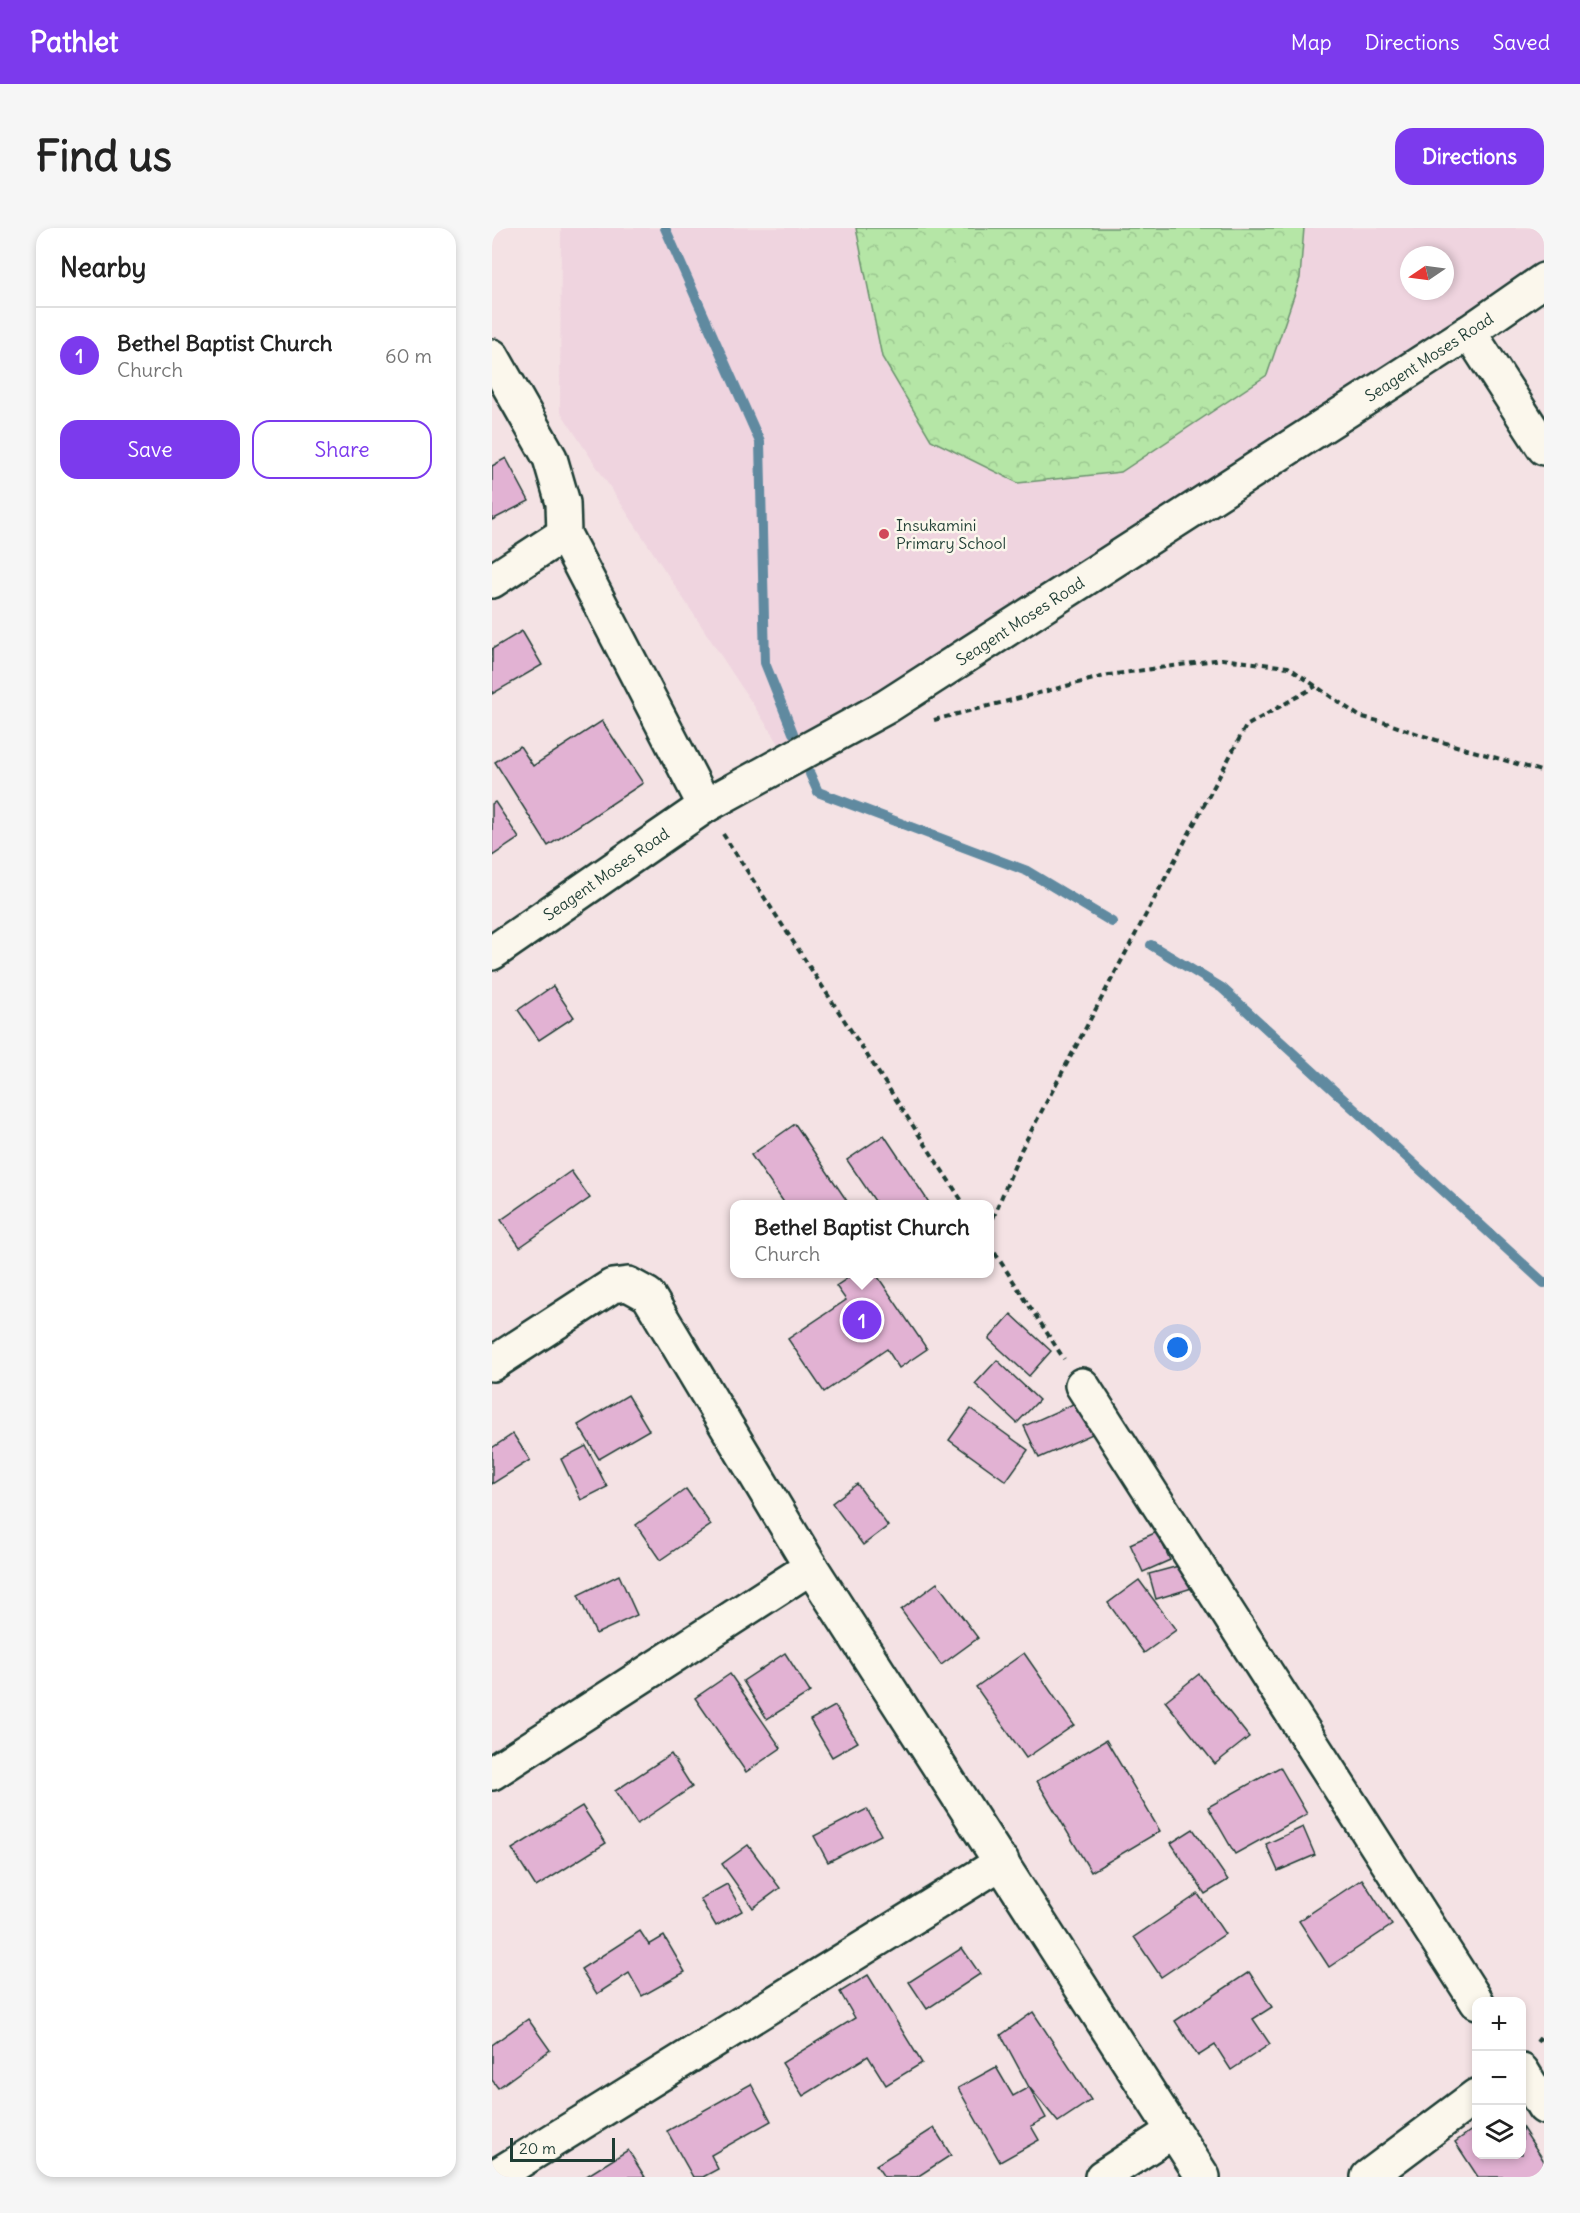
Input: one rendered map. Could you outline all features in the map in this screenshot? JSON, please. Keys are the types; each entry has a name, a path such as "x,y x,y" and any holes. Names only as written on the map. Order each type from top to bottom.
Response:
{"street":[{"name":"Seagent Moses Road","path":"492,952 705,806 886,707 1469,332 1544,280"},
{"path":"1469,332 1544,448"},
{"path":"492,356 550,458 563,503 564,534 705,806"},
{"path":"492,581 564,534"},
{"path":"492,1364 612,1286 628,1284 648,1295 811,1567 1203,2177"},
{"path":"1082,1385 1474,1997"},
{"path":"492,1773 811,1567"},
{"path":"497,2171 1002,1862"},
{"path":"1526,2063 1544,2058"},
{"path":"1526,2079 1544,2107"},
{"path":"1368,2177 1472,2099"},
{"path":"1102,2177 1173,2131"}],"path":[{"path":"886,707 909,721 944,718 1108,675 1222,659 1288,668 1359,716 1544,772"},
{"path":"994,1218 1021,1150 1246,726 1316,686"},
{"path":"705,806 961,1200"},
{"path":"994,1250 1082,1385"}],"shaded area":[{"name":"Insukamini Primary School","path":"561,228 1544,228 1544,261 940,657 783,750 560,411"}],"green space":[{"path":"856,228 1304,228 1300,278 1267,375 1121,472 1018,483 931,440 882,357"}],"building":[{"path":"506,458 529,501 492,520 492,466"},
{"path":"522,631 542,665 492,694 492,649"},
{"path":"602,721 643,783 548,846 495,762 520,746 533,766"},
{"path":"495,802 519,838 492,856 492,804"},
{"path":"553,986 574,1017 539,1040 518,1010"},
{"path":"795,1124 846,1200 782,1200 751,1155"},
{"path":"884,1135 927,1200 874,1200 847,1160"},
{"path":"571,1171 590,1198 520,1247 501,1220"},
{"path":"848,1278 879,1278 927,1349 899,1368 887,1349 824,1392 788,1339 846,1300 836,1286"},
{"path":"1011,1314 1051,1351 1029,1376 989,1339"},
{"path":"997,1360 1039,1400 1017,1423 975,1384"},
{"path":"628,1395 649,1430 599,1459 578,1425"},
{"path":"1082,1400 1097,1432 1039,1458 1024,1426"},
{"path":"971,1409 1028,1450 1006,1481 949,1440"},
{"path":"513,1434 530,1460 492,1484 492,1448"},
{"path":"586,1446 607,1487 581,1500 561,1459"},
{"path":"857,1484 888,1526 863,1545 832,1503"},
{"path":"686,1489 711,1525 660,1560 636,1525"},
{"path":"1157,1532 1170,1560 1143,1572 1130,1544"},
{"path":"1186,1564 1192,1588 1156,1599 1149,1574"},
{"path":"619,1575 637,1615 596,1634 578,1595"},
{"path":"1139,1580 1176,1630 1144,1653 1108,1603"},
{"path":"937,1583 978,1638 941,1665 901,1610"},
{"path":"785,1653 810,1692 767,1719 743,1681"},
{"path":"1024,1653 1074,1725 1026,1758 976,1687"},
{"path":"730,1674 781,1748 746,1772 695,1698"},
{"path":"1199,1674 1249,1737 1215,1764 1165,1701"},
{"path":"835,1706 858,1742 832,1757 810,1720"},
{"path":"1106,1740 1160,1831 1091,1872 1037,1781"},
{"path":"671,1754 692,1787 637,1824 615,1791"},
{"path":"1280,1767 1307,1814 1235,1854 1208,1807"},
{"path":"582,1806 606,1843 536,1887 512,1849"},
{"path":"867,1809 881,1835 828,1862 814,1836"},
{"path":"1303,1827 1315,1855 1278,1871 1266,1844"},
{"path":"1193,1829 1228,1880 1205,1894 1171,1843"},
{"path":"748,1845 780,1888 753,1908 722,1864"},
{"path":"1362,1879 1392,1925 1329,1967 1299,1921"},
{"path":"727,1884 742,1911 716,1926 700,1899"},
{"path":"1198,1894 1225,1934 1161,1977 1134,1937"},
{"path":"640,1931 649,1945 664,1936 685,1972 642,1996 629,1973 597,1994 581,1969"},
{"path":"962,1948 980,1974 927,2009 909,1982"},
{"path":"1249,1972 1272,2007 1253,2019 1270,2044 1231,2070 1215,2045 1198,2056 1175,2021"},
{"path":"868,1975 922,2063 886,2085 868,2056 803,2096 782,2063 855,2018 840,1992"},
{"path":"1033,2012 1091,2100 1058,2122 1029,2087 1001,2035"},
{"path":"528,2019 550,2050 498,2088 492,2080 492,2045"},
{"path":"996,2067 1013,2096 1029,2087 1046,2118 1031,2126 1039,2140 1000,2162 958,2088"},
{"path":"751,2084 771,2121 711,2155 718,2169 703,2177 693,2177 667,2131"},
{"path":"934,2128 951,2155 917,2177 884,2177 876,2165"},
{"path":"1472,2130 1472,2159 1526,2159 1526,2133 1544,2161 1544,2177 1478,2177 1455,2142"},
{"path":"628,2150 645,2177 585,2177"}],"waterway":[{"path":"665,228 760,442 765,663 793,733"},
{"path":"810,774 818,792 1027,871 1112,922"},
{"path":"1151,945 1222,988 1544,1283"}],"place":[{"name":"Insukamini Primary School","path":"884,534"},
{"name":"Bethel Baptist Church","path":"862,1320"}]}
